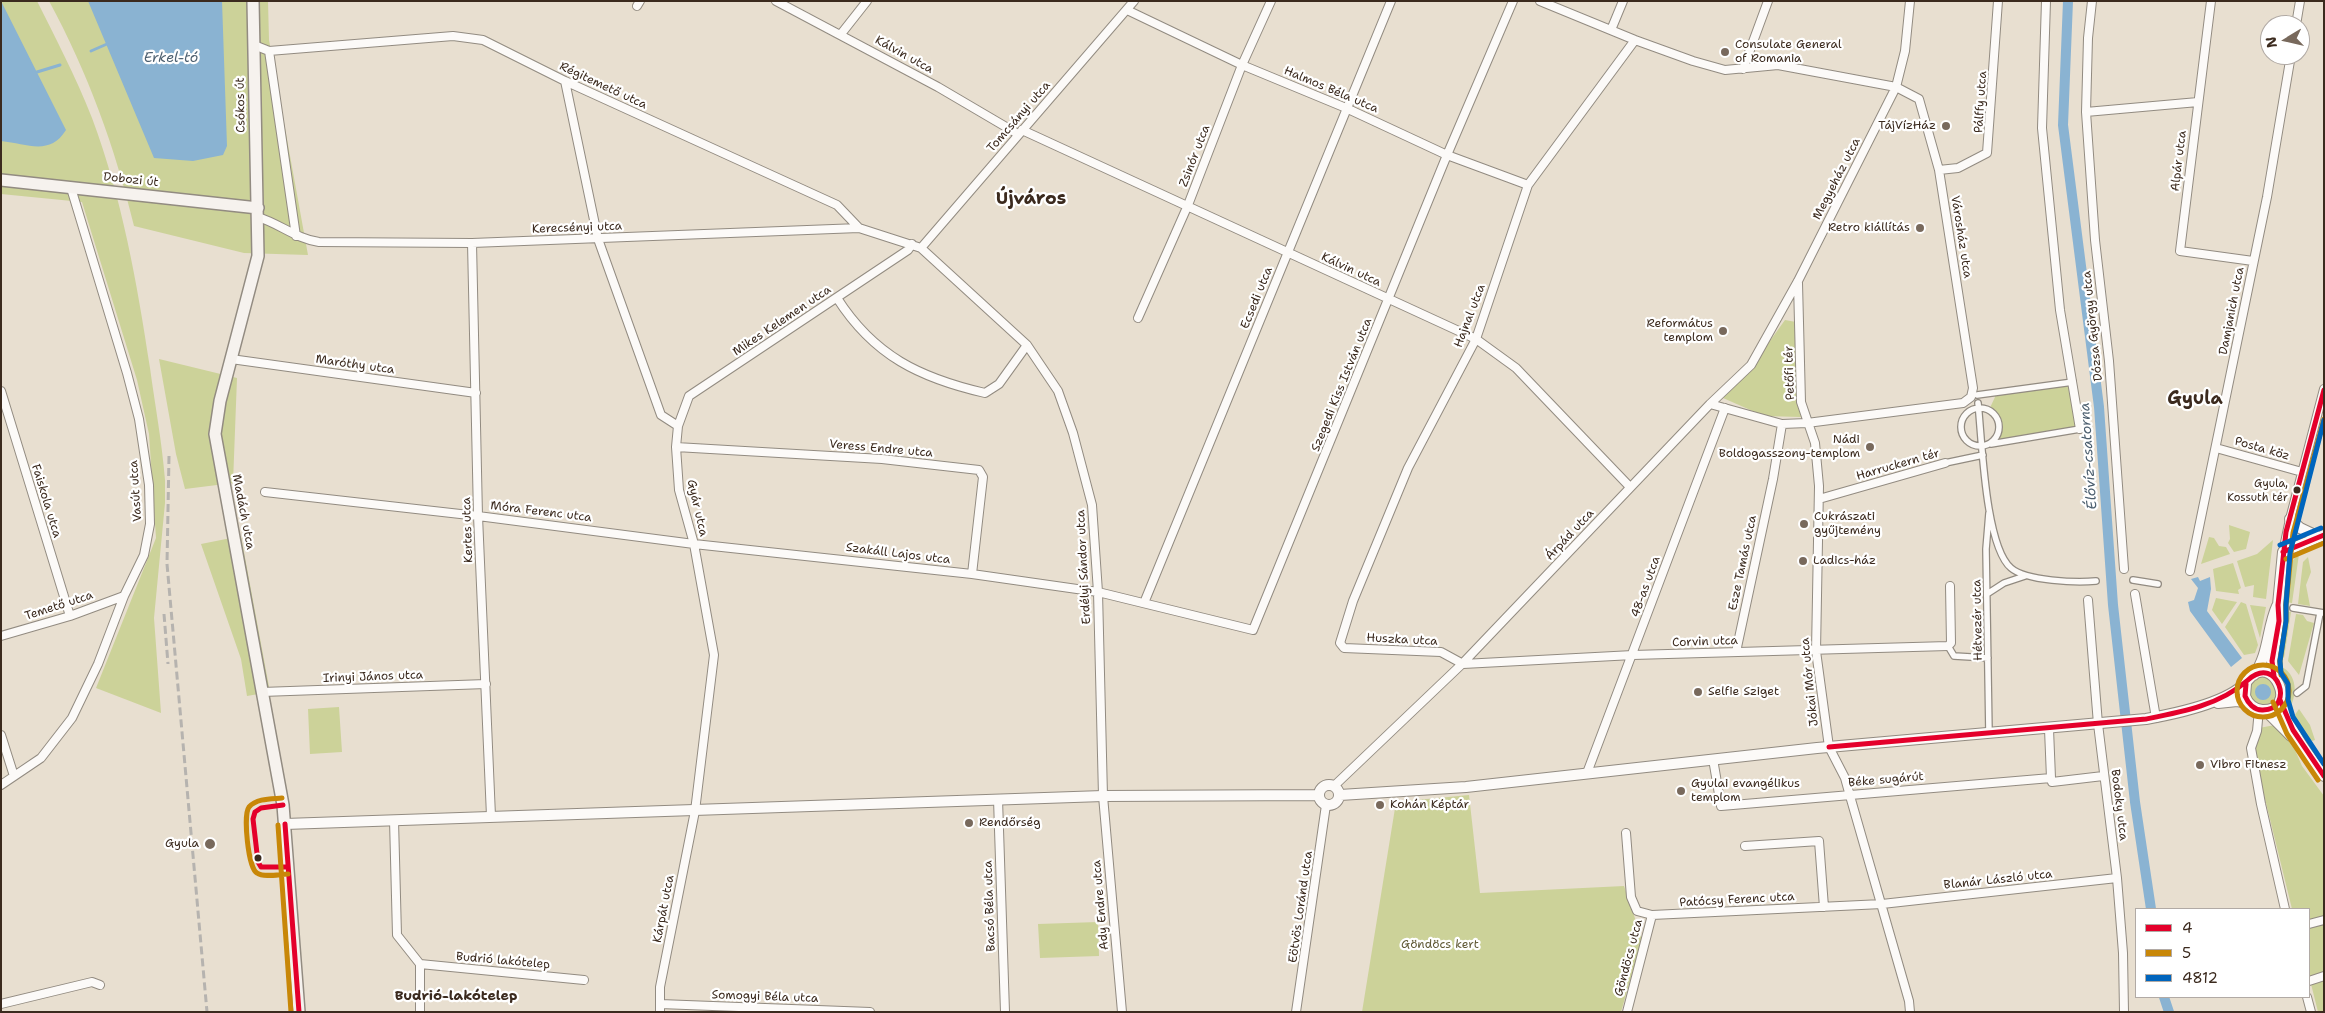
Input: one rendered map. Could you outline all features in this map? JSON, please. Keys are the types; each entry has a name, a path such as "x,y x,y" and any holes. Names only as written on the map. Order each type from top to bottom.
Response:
{"main road":[{"name":"Csókos út","path":"253,1 258,213"},
{"name":"Dobozi út","path":"1,180 258,213"},
{"name":"Madách utca","path":"258,213 258,256 216,416 215,434 284,824 299,1012"}],"street":[{"name":"Kálvin utca","path":"776,1 841,34 1020,132 1188,205 1476,339 1516,368 1630,487"},
{"path":"841,34 867,1"},
{"name":"Tomcsányi utca","path":"921,248 1134,1"},
{"name":"Zsinór utca","path":"1138,318 1188,205 1242,65 1271,1"},
{"name":"Ecsedi utca","path":"1144,603 1391,1"},
{"name":"Szegedi Kiss István utca","path":"1098,592 1253,630 1447,155 1513,1"},
{"name":"Városház utca","path":"1540,1 1635,40 1692,61 1726,70 1778,65 1896,87 1919,99 1940,170 1973,388 1971,397 1963,403 1952,405 1807,423"},
{"path":"1611,30 1623,1"},
{"path":"1743,69 1768,1"},
{"name":"Megyeház utca","path":"1798,281 1896,87 1905,51 1910,1"},
{"name":"Pálffy utca","path":"1940,170 1958,168 1987,153 1998,1"},
{"name":"Dózsa György utca","path":"2046,1 2042,128 2060,310 2080,429"},
{"name":"Dózsa György utca","path":"2092,1 2088,38 2086,112 2095,240 2109,361 2124,569"},
{"name":"Alpár utca","path":"2211,1 2180,251 2253,261"},
{"path":"2298,15 2300,1"},
{"name":"Halmos Béla utca","path":"1127,10 1242,65 1346,108 1447,155 1528,185"},
{"name":"Régitemető utca","path":"254,45 269,51 453,36 483,40 565,81 837,205 859,228 921,248"},
{"name":"Hajnal utca","path":"1340,643 1353,601 1408,468 1476,339 1528,185 1635,40"},
{"path":"269,51 296,236"},
{"name":"Damjanich utca","path":"2190,571 2266,197 2289,65"},
{"path":"565,81 598,239 662,415 678,426"},
{"path":"2086,112 2198,102"},
{"name":"Vasút utca","path":"1,785 41,758 72,718 98,664 124,596 144,555 150,524 149,485 138,419 127,373 71,188"},
{"name":"Kerecsényi utca","path":"258,213 296,236 319,242 472,243 859,228"},
{"name":"Kertes utca","path":"472,243 478,516 491,816"},
{"name":"Mikes Kelemen utca","path":"678,426 689,396 908,250 912,244"},
{"name":"Erdélyi Sándor utca","path":"921,248 1027,345 1058,391 1073,433 1092,505 1098,592 1103,796"},
{"name":"Árpád utca","path":"1340,789 1710,404 1751,365 1798,281"},
{"name":"Petőfi tér","path":"1798,281 1801,402 1814,443 1819,486"},
{"path":"837,298 849,316 867,336 905,366 956,386 986,393 999,384 1027,345"},
{"path":"1783,308 1799,311"},
{"name":"Maróthy utca","path":"231,359 476,393"},
{"path":"1977,395 2073,382"},
{"path":"2324,389 2283,552 2278,605 2279,621 2272,661 2274,676 2281,686 2280,700 2285,717 2301,746 2324,776"},
{"name":"Faiskola utca","path":"1,392 70,616"},
{"path":"1710,404 1782,424 1807,423"},
{"path":"1979,405 1994,413 1999,423 1998,435 1991,444"},
{"path":"1979,405 1964,417 1961,429 1967,442 1983,447 2080,429"},
{"path":"1979,405 1989,506 1998,547 2002,558 2012,569 2025,576"},
{"name":"48-as utca","path":"1587,773 1633,656 1725,408"},
{"name":"Esze Tamás utca","path":"1736,652 1773,479 1782,424"},
{"name":"Gyár utca","path":"678,426 676,447 679,490 694,544 714,655 695,811"},
{"name":"Veress Endre utca","path":"676,447 882,460 979,470 984,476 972,574"},
{"name":"Posta köz","path":"2216,448 2302,472"},
{"name":"Harruckern tér","path":"1819,499 1945,463 1983,455"},
{"name":"Jókai Mór utca","path":"1819,486 1816,651 1829,747 1845,778 1909,1001 1910,1012"},
{"name":"Móra Ferenc utca","path":"266,492 478,516 694,544"},
{"name":"Hétvezér utca","path":"1989,506 1986,549 1990,734"},
{"path":"2290,519 2300,528 2322,536"},
{"path":"2283,552 2322,536"},
{"name":"Szakáll Lajos utca","path":"694,544 972,574 1098,592"},
{"path":"1987,594 2004,583 2025,576 2096,581"},
{"path":"2133,580 2158,584"},
{"path":"1950,586 1951,643 1948,646 1954,656 1988,658"},
{"path":"2135,594 2151,719"},
{"name":"Temető utca","path":"1,636 70,616 124,596"},
{"name":"Bodoky utca","path":"2088,600 2103,776 2117,878 2123,953 2124,1012"},
{"path":"2187,710 2236,692 2254,675 2261,665 2271,620 2278,605"},
{"path":"2293,608 2322,613 2306,686 2296,693"},
{"name":"Huszka utca","path":"1340,643 1344,648 1441,652 1462,664"},
{"name":"Corvin utca","path":"1462,664 1736,652 1948,646"},
{"path":"2254,675 2264,672 2274,676"},
{"name":"Irinyi János utca","path":"262,692 486,684"},
{"path":"2246,684 2245,696 2249,703"},
{"path":"2262,710 2275,706 2280,700"},
{"path":"1340,789 1336,804 1326,805 1321,801 1319,795 1324,786 1340,789 1466,787 1829,747 2151,719 2227,701 2249,703 2262,710 2301,746"},
{"path":"2262,710 2252,742 2253,756 2261,804 2285,908"},
{"path":"2049,729 2052,778"},
{"path":"1,735 14,776"},
{"name":"Béke sugárút","path":"1713,759 1721,806 2052,778 2052,782 2103,776"},
{"path":"284,824 1103,796 1319,795"},
{"name":"Ady Endre utca","path":"1103,796 1122,1012"},
{"name":"Bacsó Béla utca","path":"998,800 1005,1012"},
{"name":"Eötvös Loránd utca","path":"1296,1012 1326,805"},
{"name":"Kárpát utca","path":"660,1008 660,987 695,811"},
{"path":"394,820 398,935 420,964 420,1012"},
{"name":"Göndöcs utca","path":"1626,833 1631,897 1638,911 1652,915 1627,1012"},
{"path":"1745,846 1819,841 1824,907"},
{"name":"Blanár László utca","path":"1882,904 2117,878"},
{"name":"Patócsy Ferenc utca","path":"1652,915 1882,904"},
{"path":"2310,924 2324,920"},
{"name":"Budrió lakótelep","path":"420,964 584,980"},
{"path":"2310,981 2324,976"},
{"path":"1,1004 92,982 100,985"},
{"path":"2308,998 2311,1012"},
{"name":"Somogyi Béla utca","path":"660,1008 870,1012"}],"green space":[{"path":"1,1 37,1 73,73 103,148 134,272 165,480 165,503 154,618 161,713 96,688 156,538 149,434 137,380 82,202 1,194"},
{"path":"49,1 268,1 269,40 308,255 244,253 134,226 118,168 99,111 76,55"},
{"path":"1785,320 1796,322 1796,388 1801,417 1764,416 1723,398 1749,370"},
{"path":"159,359 237,378 233,483 185,489 176,454"},
{"path":"2073,382 2080,429 1991,444 1999,431 1999,422 1989,410 1995,397 1994,393"},
{"path":"2229,525 2250,532 2246,549 2234,552 2228,543 2230,539"},
{"path":"241,536 270,692 247,696 241,659 201,544"},
{"path":"2209,537 2214,538 2219,546 2226,547 2230,554 2201,564"},
{"path":"2273,540 2266,599 2253,597 2254,585 2245,587 2237,561 2257,554"},
{"path":"2299,554 2292,603 2286,602 2291,562"},
{"path":"2308,557 2311,572 2306,585 2310,606 2298,604 2303,562"},
{"path":"2233,563 2241,588 2238,590 2239,594 2216,591 2213,569"},
{"path":"2216,598 2237,602 2222,624 2212,610"},
{"path":"2241,602 2246,604 2258,645 2255,653 2244,655 2225,627"},
{"path":"2250,605 2266,607 2260,638"},
{"path":"2285,611 2291,612 2284,658 2278,655"},
{"path":"2296,614 2303,615 2307,621 2314,623 2299,675 2288,661"},
{"path":"2280,666 2290,674 2293,680 2294,699 2288,711 2287,686 2280,672"},
{"path":"2263,677 2273,681 2277,691 2273,701 2263,705 2253,701 2249,691 2253,681"},
{"path":"339,707 342,752 310,754 308,709"},
{"path":"2299,709 2310,725 2315,740 2312,741 2302,734 2292,719"},
{"path":"2275,725 2292,743 2302,766 2324,796 2324,1012 2318,1012 2310,980 2310,908 2292,908 2253,750 2259,728"},
{"name":"Göndöcs kert","path":"1469,795 1480,893 1624,886 1642,939 1621,1012 1362,1012 1396,802"},
{"path":"1098,922 1099,956 1040,958 1038,924"}],"water":[{"path":"1,1 66,130 60,138 46,146 29,146 1,141"},
{"name":"Erkel-tó","path":"88,1 222,1 227,146 223,155 193,161 154,158"},
{"path":"2198,577 2200,581 2210,577 2211,589 2207,611 2242,658 2231,667 2190,611 2188,602 2194,600 2198,588 2191,579"},
{"path":"2263,684 2269,686 2271,692 2269,698 2263,700 2257,698 2255,692 2257,686"}],"waterway":[{"name":"Élővíz-csatorna","path":"2068,1 2063,125 2099,407 2113,605 2135,802 2151,908"},
{"path":"91,51 107,44"},
{"path":"37,72 60,65"},
{"name":"Élővíz-csatorna","path":"2164,998 2169,1012"}],"railway":[{"path":"169,456 167,564 207,1012"},
{"path":"164,614 168,664"}],"transit line":[{"name":"4","path":"2274,676 2272,661 2279,621 2278,605 2286,532 2324,390"},
{"name":"5","path":"2281,675 2280,661 2286,621 2293,533 2324,419"},
{"name":"4812","path":"2324,420 2290,553 2286,621 2280,661 2281,673 2288,684 2288,700 2293,717 2324,764"},
{"name":"4812","path":"2280,545 2321,528"},
{"name":"4","path":"2283,552 2324,535"},
{"name":"5","path":"2286,559 2324,543"},
{"name":"5","path":"2258,665 2268,665 2277,669 2285,677 2289,691 2285,705 2277,713 2268,717 2258,717 2249,713 2241,705 2237,696 2237,686 2241,677 2249,669 2258,665"},
{"name":"4","path":"1829,747 2146,719 2200,706 2225,696 2259,674 2268,673 2275,678 2279,685 2280,694 2278,702 2272,708 2259,710 2250,704 2245,696 2246,684"},
{"name":"4","path":"2280,700 2293,730 2324,776"},
{"name":"5","path":"2273,702 2287,734 2318,780"},
{"name":"5","path":"282,798 260,800 249,807 246,820 247,841 251,862 257,873 268,876 288,874"},
{"name":"4","path":"283,805 261,808 255,812 253,819 258,862 261,867 288,867"},
{"name":"4","path":"285,824 299,1012"},
{"name":"5","path":"278,825 291,1012"}],"place":[{"name":"Consulate General of Romania","path":"1725,52"},
{"name":"TájVízHáz","path":"1946,126"},
{"name":"Retro kiállítás","path":"1920,228"},
{"name":"Református templom","path":"1723,331"},
{"name":"Nádi Boldogasszony-templom","path":"1870,447"},
{"name":"Gyula, Kossuth tér","path":"2297,490"},
{"name":"Cukrászati gyűjtemény","path":"1804,524"},
{"name":"Ladics-ház","path":"1803,561"},
{"name":"Selfie Sziget","path":"1698,692"},
{"name":"Vibro Fitnesz","path":"2200,765"},
{"name":"Gyulai evangélikus templom","path":"1681,791"},
{"name":"Kohán Képtár","path":"1380,805"},
{"name":"Rendőrség","path":"969,823"},
{"name":"Gyula","path":"210,844"}],"district":[{"name":"Újváros","path":"1031,199"},
{"name":"Gyula","path":"2195,399"},
{"name":"Budrió-lakótelep","path":"456,996"}]}
